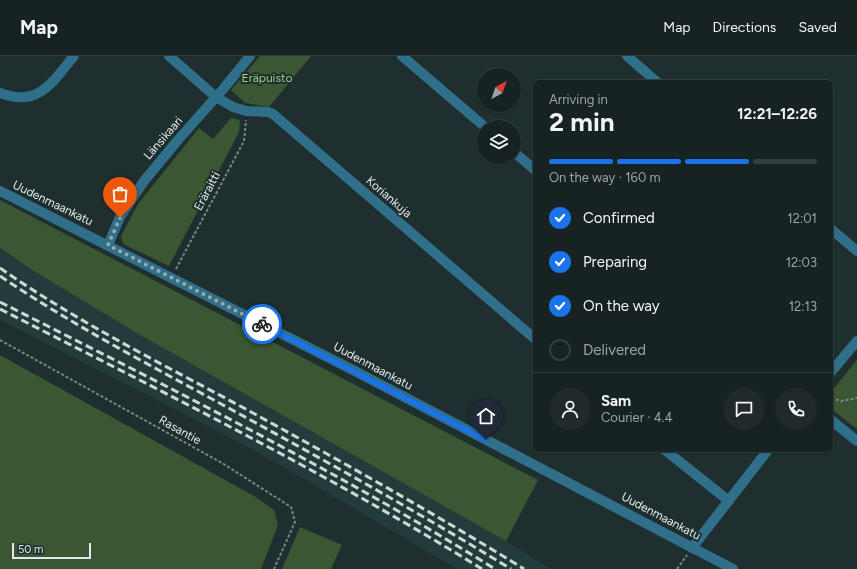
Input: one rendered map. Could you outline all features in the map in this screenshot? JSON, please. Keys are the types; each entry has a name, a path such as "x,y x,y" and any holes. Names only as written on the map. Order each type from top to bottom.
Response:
{"street":[{"path":"0,94 8,97 24,98 38,94 50,85 74,56"},
{"name":"Koriankuja","path":"169,56 216,97 233,107 246,111 268,112 273,114 533,337"},
{"name":"Länsikaari","path":"108,245 120,218 144,181 250,56"},
{"path":"402,56 477,120"},
{"path":"627,56 655,80"},
{"path":"521,158 533,168"},
{"name":"Uudenmaankatu","path":"0,191 171,277 733,569"},
{"path":"833,231 857,252"},
{"path":"833,370 857,341"},
{"path":"833,422 857,441"},
{"path":"668,452 729,501"},
{"path":"692,548 766,452"}],"path":[{"name":"Eräraitti","path":"171,277 244,141 246,111"},
{"name":"Rasantie","path":"0,340 222,463 291,507 295,522 274,569"},
{"path":"833,399 841,401 857,398"},
{"path":"677,569 692,548"}],"shaded area":[{"path":"0,249 142,336 506,541 551,569 457,569 278,464 214,429 0,320"}],"green space":[{"name":"Eräpuisto","path":"260,56 311,56 269,107 245,103 231,90"},
{"name":"Eräpuisto","path":"231,118 240,120 239,132 169,266 125,245 121,236 138,204 199,128 213,139"},
{"path":"0,200 538,480 506,541 142,336 34,271 0,248"},
{"path":"0,355 254,496 274,510 278,525 261,569 0,569"},
{"path":"857,360 857,429 833,411 833,390"},
{"path":"300,527 342,545 331,569 282,569"}],"railway":[{"path":"0,268 88,324 349,466 524,569"},
{"path":"0,276 104,340 363,482 511,569"},
{"path":"0,302 313,463 374,497 495,569"},
{"path":"0,309 183,402 304,466 482,569"}],"way so far":[{"path":"120,218 108,245 262,324"}],"route":[{"path":"262,324 486,440"}]}
